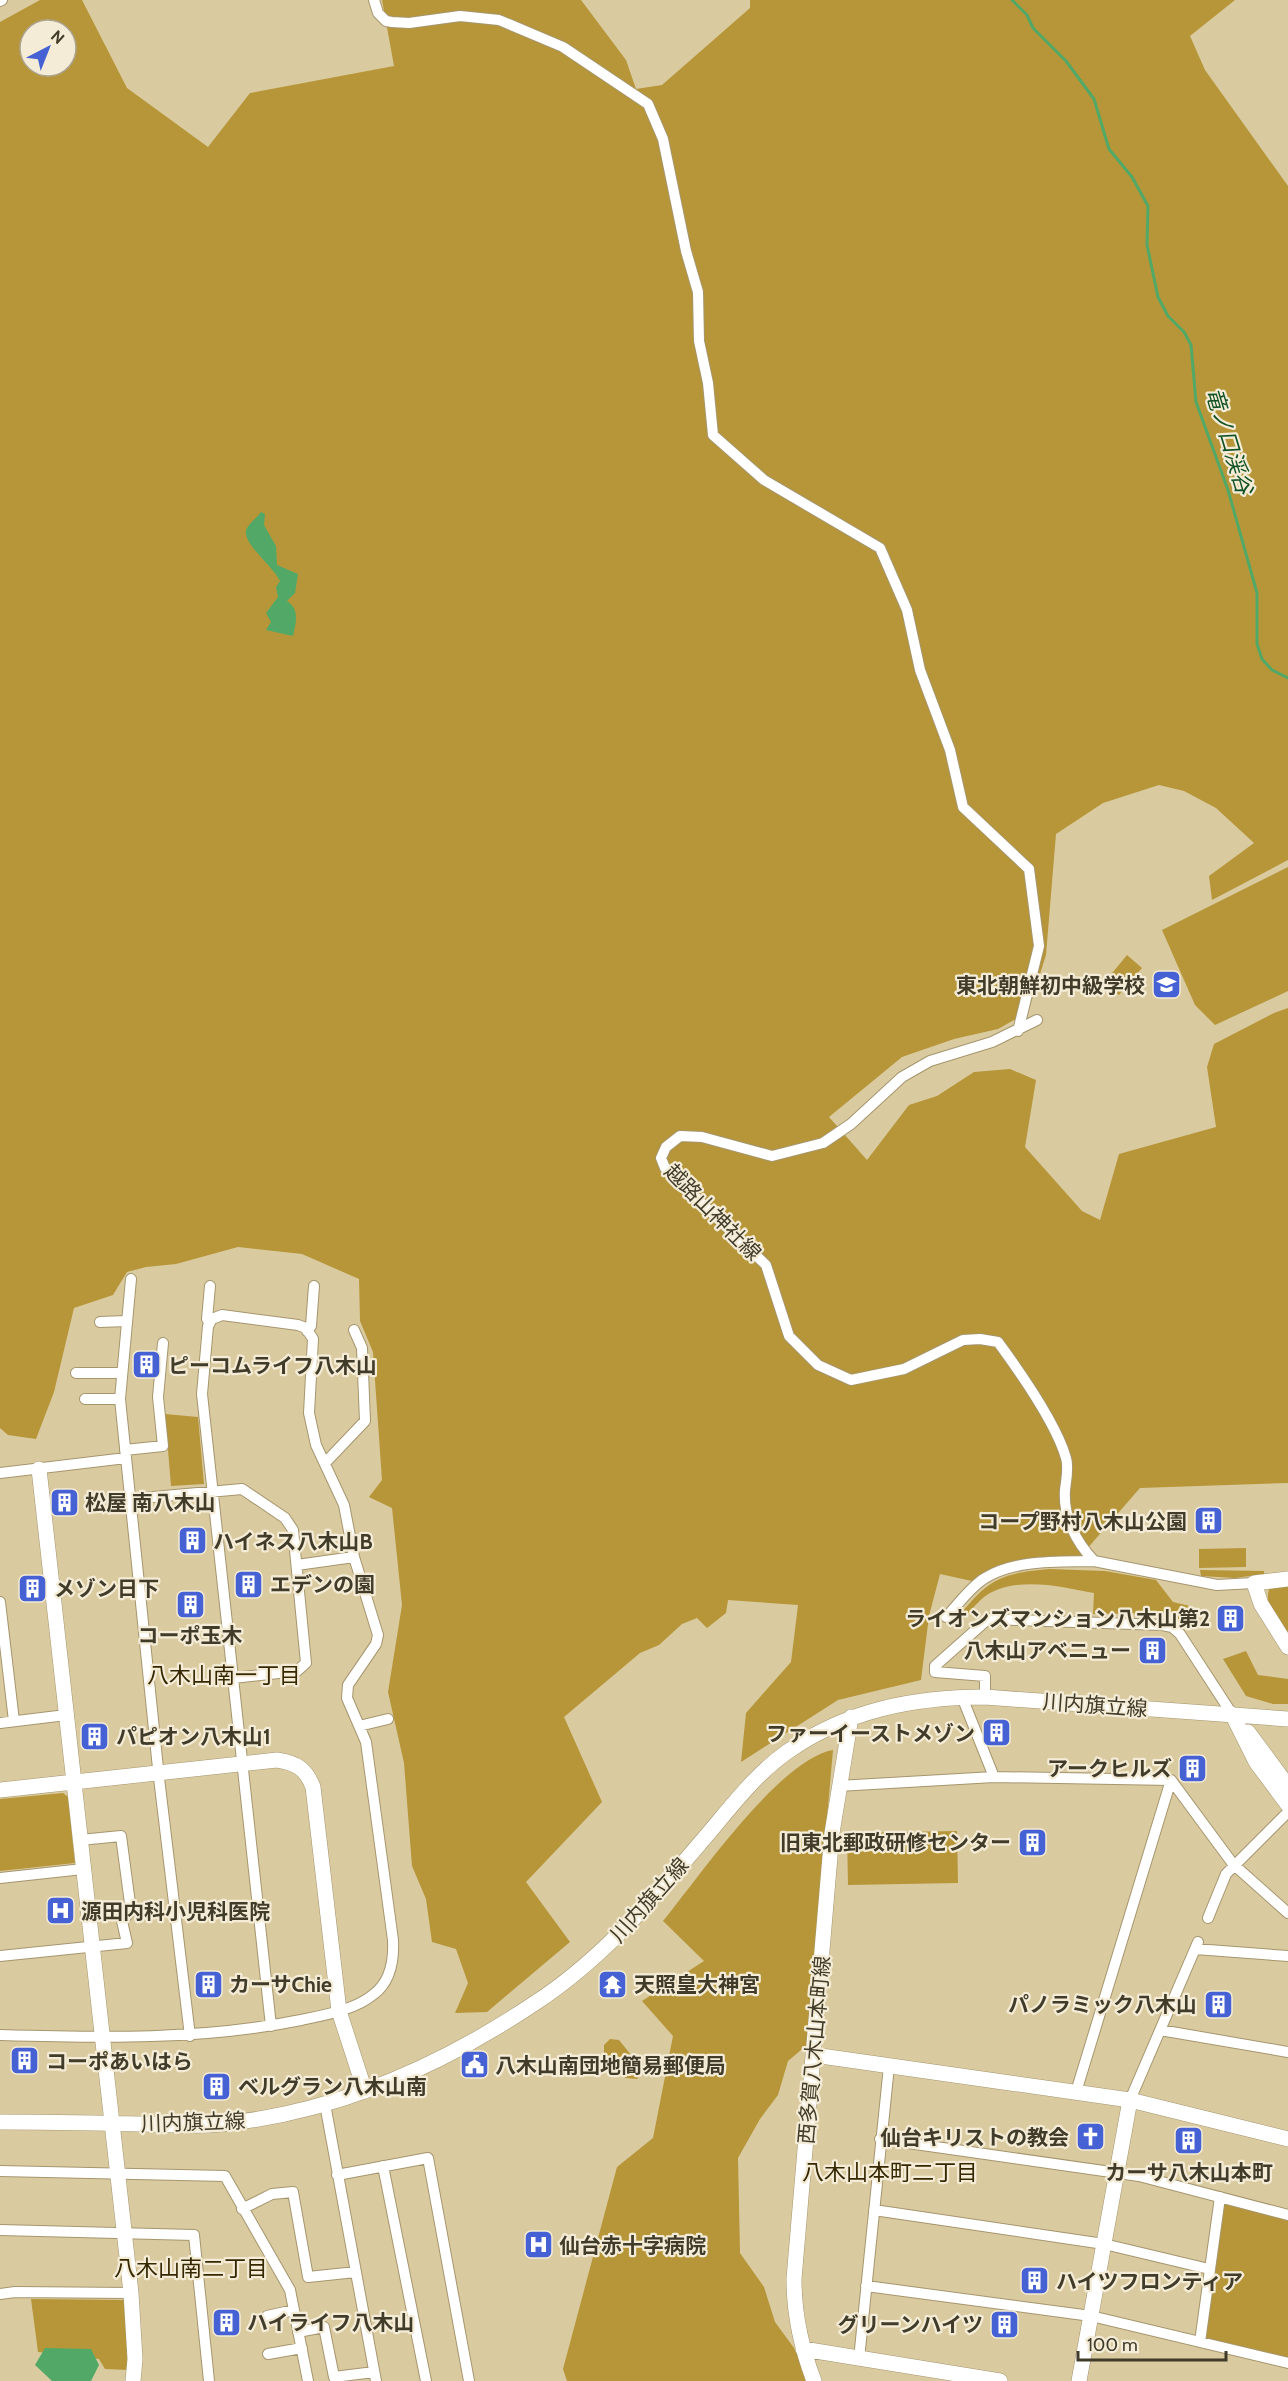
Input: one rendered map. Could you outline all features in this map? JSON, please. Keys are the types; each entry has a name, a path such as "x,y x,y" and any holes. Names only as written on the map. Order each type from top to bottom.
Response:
{"street":[{"path":"374,0 378,13 386,21 392,22 409,23 460,16 499,20 563,46 648,104 663,139 673,195 698,292 699,341 708,383 713,435 764,480 880,548 907,610 920,670 950,750 963,807 1029,869 1039,946 1018,1031"},
{"name":"越路山神社線","path":"1037,1020 1018,1031 921,1066 902,1077 851,1124 823,1143 772,1156 702,1137 680,1136 666,1147 661,1158 665,1167 686,1190 712,1211 766,1265 789,1336 818,1365 851,1380 904,1369 963,1340 980,1338 998,1342 1022,1374 1061,1445 1067,1460 1065,1496 1067,1514 1074,1533 1094,1561"},
{"path":"131,1279 120,1400 159,1772 190,2036"},
{"path":"210,1286 207,1319 210,1323 202,1394 271,2026"},
{"path":"307,1331 311,1326 314,1286"},
{"path":"0,2035 190,2036 271,2026 339,2011 374,1995 384,1984 394,1956 366,1742 348,1698 348,1685 376,1644 378,1635 354,1557 344,1505 316,1445 309,1413 313,1339 298,1325 222,1315 210,1323"},
{"path":"100,1322 126,1321"},
{"path":"325,1462 365,1421 362,1348 354,1330"},
{"path":"0,1473 39,1469 163,1446 158,1397 163,1343"},
{"path":"76,1373 121,1373"},
{"path":"85,1399 120,1400"},
{"path":"39,1469 130,2293 135,2359 133,2381"},
{"path":"130,1498 242,1489 285,1518 293,1530 306,1662 297,1671 233,1678"},
{"path":"297,1564 354,1557"},
{"path":"946,1617 984,1578 997,1572 1036,1564 1094,1561 1217,1585 1288,1579"},
{"path":"1254,1583 1261,1604 1288,1647"},
{"path":"0,1602 14,1721"},
{"path":"985,1698 985,1676 935,1672 935,1666 988,1619 1172,1627 1180,1634 1232,1714 1256,1762 1288,1805"},
{"path":"962,1697 993,1778"},
{"name":"川内旗立線","path":"0,2122 218,2124 255,2120 325,2104 365,2091 443,2058 502,2024 564,1982 626,1929 765,1771 786,1752 851,1717 897,1704 962,1697 1288,1719"},
{"path":"1232,1714 1264,1750 1288,1786"},
{"path":"0,1723 66,1715"},
{"name":"西多賀八木山本町線","path":"814,2381 802,2349 794,2308 794,2279 838,1786 851,1717"},
{"path":"359,1726 388,1719"},
{"path":"0,1790 277,1760 292,1762 308,1774 313,1787 339,2011 365,2091"},
{"path":"838,1786 993,1778 1171,1780"},
{"path":"1171,1780 1233,1864 1288,1914"},
{"path":"1076,2092 1171,1780"},
{"path":"1208,1918 1226,1874 1233,1864 1288,1812"},
{"path":"0,1956 127,1943 122,1921 131,1911 121,1836 80,1840"},
{"path":"0,1878 83,1869"},
{"path":"1079,2381 1130,2100 1197,1945 1288,1956"},
{"path":"1160,2030 1288,2052"},
{"path":"814,2055 1130,2100 1288,2139"},
{"path":"860,2359 880,2139 890,2067"},
{"path":"298,2332 324,2327 334,2378 375,2376 325,2104"},
{"path":"880,2139 1117,2172 1288,2215"},
{"path":"338,2175 428,2158 470,2381"},
{"path":"383,2166 426,2381"},
{"path":"0,2171 225,2176 261,2244 282,2272 290,2290 308,2381"},
{"path":"242,2209 272,2194 293,2192 308,2277 356,2272"},
{"path":"1200,2342 1220,2197"},
{"path":"874,2210 1104,2244 1209,2269"},
{"path":"0,2230 195,2235 209,2381"},
{"path":"866,2286 1091,2316 1288,2363"},
{"path":"0,2295 15,2292 130,2293"},
{"path":"267,2316 294,2310"},
{"path":"268,2354 302,2348"},
{"path":"802,2349 1000,2381"}],"shaded area":[{"path":"40,0 82,0 127,88 208,147 250,93 394,66 382,0 581,0 626,60 636,89 662,85 750,8 750,0 1235,0 1190,36 1205,70 1288,186 1288,860 1212,900 1209,876 1254,843 1216,808 1184,791 1159,785 1103,803 1056,834 1046,955 1028,1012 998,1029 954,1039 902,1057 829,1117 867,1160 909,1105 937,1096 974,1072 1010,1069 1036,1080 1025,1147 1082,1211 1100,1220 1119,1154 1216,1127 1207,1067 1214,1044 1288,1008 1288,1483 1140,1488 1079,1558 1009,1563 996,1567 972,1581 940,1574 929,1616 921,1680 838,1700 741,1762 746,1713 791,1662 798,1605 728,1600 726,1613 707,1628 697,1618 682,1624 659,1645 640,1653 564,1717 602,1802 526,1882 570,1942 487,2012 455,2013 468,1983 456,1949 432,1942 426,1899 412,1866 404,1763 388,1692 402,1605 392,1508 369,1497 382,1480 373,1352 360,1321 359,1279 302,1254 238,1247 176,1264 146,1267 127,1272 113,1295 74,1308 54,1392 36,1439 8,1435 0,1428 0,22"},
{"path":"261,512 265,514 264,525 276,546 277,565 298,574 295,593 287,601 295,612 293,636 266,630 271,622 266,613 278,597 276,587 280,581 249,543 247,537 247,529"},
{"path":"1288,867 1288,991 1215,1025 1195,1005 1162,930"},
{"path":"1127,955 1142,968 1119,995 1104,983"},
{"path":"165,1414 198,1417 204,1484 171,1486"},
{"path":"1246,1548 1246,1567 1199,1568 1199,1549"},
{"path":"1049,1569 1105,1571 1156,1580 1173,1602 1194,1607 1189,1622 1157,1613 1093,1614 1094,1593 1030,1584 1004,1587 992,1592 978,1603 956,1628 952,1624 983,1589 993,1583 1015,1574"},
{"path":"1200,1570 1264,1571 1264,1574 1235,1578 1201,1576"},
{"path":"1288,1586 1288,1634 1272,1612 1268,1594 1270,1587"},
{"path":"1246,1651 1258,1675 1288,1679 1288,1704 1273,1704 1246,1696 1223,1659"},
{"path":"833,1750 807,2045 788,2061 778,2095 760,2119 738,2158 740,2253 764,2287 775,2322 794,2348 811,2381 567,2381 563,2369 617,2167 653,2138 673,2036 642,2001 704,1961 663,1921 765,1796 789,1774 812,1758"},
{"path":"63,1793 68,1797 75,1863 0,1871 0,1799"},
{"path":"957,1831 958,1883 848,1885 847,1833"},
{"path":"610,2039 619,2040 640,2066 641,2075 637,2079 625,2078 618,2070 620,2068 604,2053 604,2045"},
{"path":"1222,2201 1288,2219 1288,2360 1202,2339"},
{"path":"31,2299 126,2300 129,2370 105,2369 99,2359 38,2352"},
{"path":"45,2348 91,2349 99,2365 91,2381 52,2381 35,2365"}],"waterway":[{"name":"竜ノ口渓谷","path":"1012,0 1027,15 1033,28 1066,61 1094,99 1109,149 1132,177 1148,206 1147,245 1158,297 1168,316 1184,332 1191,345 1196,402 1228,490 1257,593 1257,644 1262,659 1272,670 1288,678"}],"place":[{"name":"東北朝鮮初中級学校","path":"1166,985"},
{"name":"ピーコムライフ八木山","path":"147,1365"},
{"name":"松屋 南八木山","path":"64,1502"},
{"name":"コープ野村八木山公園","path":"1208,1521"},
{"name":"ハイネス八木山B","path":"192,1541"},
{"name":"エデンの園","path":"249,1584"},
{"name":"メゾン日下","path":"33,1588"},
{"name":"コーポ玉木","path":"190,1604"},
{"name":"ライオンズマンション八木山第2","path":"1231,1618"},
{"name":"八木山アベニュー","path":"1152,1650"},
{"name":"ファーイーストメゾン","path":"996,1733"},
{"name":"パピオン八木山1","path":"95,1736"},
{"name":"アークヒルズ","path":"1193,1768"},
{"name":"旧東北郵政研修センター","path":"1032,1842"},
{"name":"源田内科小児科医院","path":"60,1911"},
{"name":"カーサChie","path":"208,1984"},
{"name":"天照皇大神宮","path":"613,1984"},
{"name":"パノラミック八木山","path":"1218,2004"},
{"name":"コーポあいはら","path":"25,2061"},
{"name":"八木山南団地簡易郵便局","path":"474,2065"},
{"name":"ベルグラン八木山南","path":"217,2086"},
{"name":"仙台キリストの教会","path":"1090,2137"},
{"name":"カーサ八木山本町","path":"1189,2141"},
{"name":"仙台赤十字病院","path":"538,2245"},
{"name":"ハイツフロンティア","path":"1035,2281"},
{"name":"ハイライフ八木山","path":"226,2322"},
{"name":"グリーンハイツ","path":"1004,2324"}],"district":[{"name":"八木山南一丁目","path":"224,1675"},
{"name":"八木山本町二丁目","path":"890,2172"},
{"name":"八木山南二丁目","path":"191,2268"}]}
